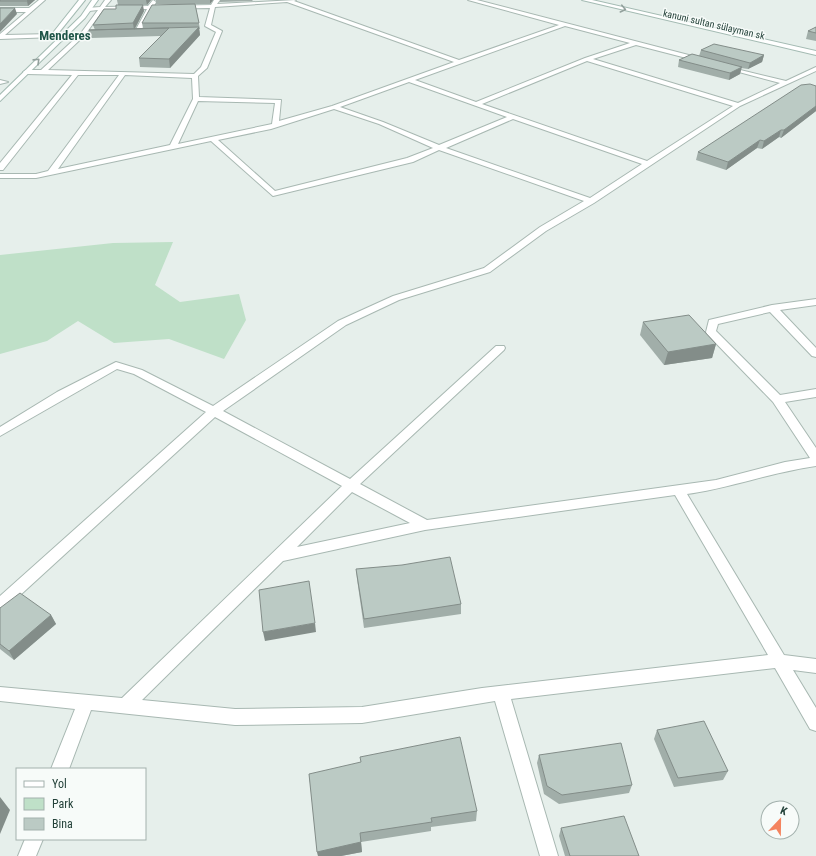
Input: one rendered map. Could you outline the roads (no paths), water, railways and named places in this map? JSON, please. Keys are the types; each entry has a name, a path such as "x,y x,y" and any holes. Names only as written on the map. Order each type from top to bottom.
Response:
{"street":[{"path":"0,37 42,0"},
{"path":"48,41 82,0"},
{"path":"0,99 64,35 95,0"},
{"path":"43,72 83,34 108,0"},
{"path":"137,33 154,0"},
{"path":"286,0 459,62"},
{"path":"89,8 149,8 215,3 293,0"},
{"path":"471,0 712,63"},
{"path":"585,0 816,53"},
{"name":"kanuni sultan sülayman sk","path":"611,0 816,47"},
{"path":"215,3 208,26 219,31"},
{"path":"0,10 31,10"},
{"path":"0,184 3,176 36,176 275,125 334,107 563,24"},
{"path":"204,32 219,31"},
{"path":"26,72 124,73 195,76 204,68 219,31"},
{"path":"129,33 144,32"},
{"path":"64,35 114,33"},
{"path":"0,37 53,36"},
{"path":"476,104 588,59 635,43"},
{"path":"588,59 738,105"},
{"path":"719,65 788,83"},
{"path":"0,605 214,410 342,323 396,298 487,270 543,229 591,201 738,105 816,69"},
{"path":"0,168 76,73"},
{"path":"51,173 124,73"},
{"path":"173,147 196,99 195,76"},
{"path":"2,84 10,77"},
{"path":"408,80 648,164"},
{"path":"196,99 279,101 275,125"},
{"path":"334,107 381,123 440,148 591,201"},
{"path":"213,139 273,194 410,160 512,117"},
{"path":"816,302 772,308 713,322 711,332 777,399 816,458"},
{"path":"772,308 816,354"},
{"path":"125,706 351,485 500,348"},
{"path":"0,432 61,395 116,365 138,372 214,410 425,525"},
{"path":"777,399 816,393"},
{"path":"278,556 425,525 716,485 784,466 816,462"},
{"path":"678,490 816,723"},
{"path":"0,694 235,717 362,715 501,693 779,661 816,666"},
{"path":"501,693 549,856"},
{"path":"60,768 86,702"},
{"path":"27,856 34,840"}],"district":[{"name":"Menderes","path":"65,35"}]}
